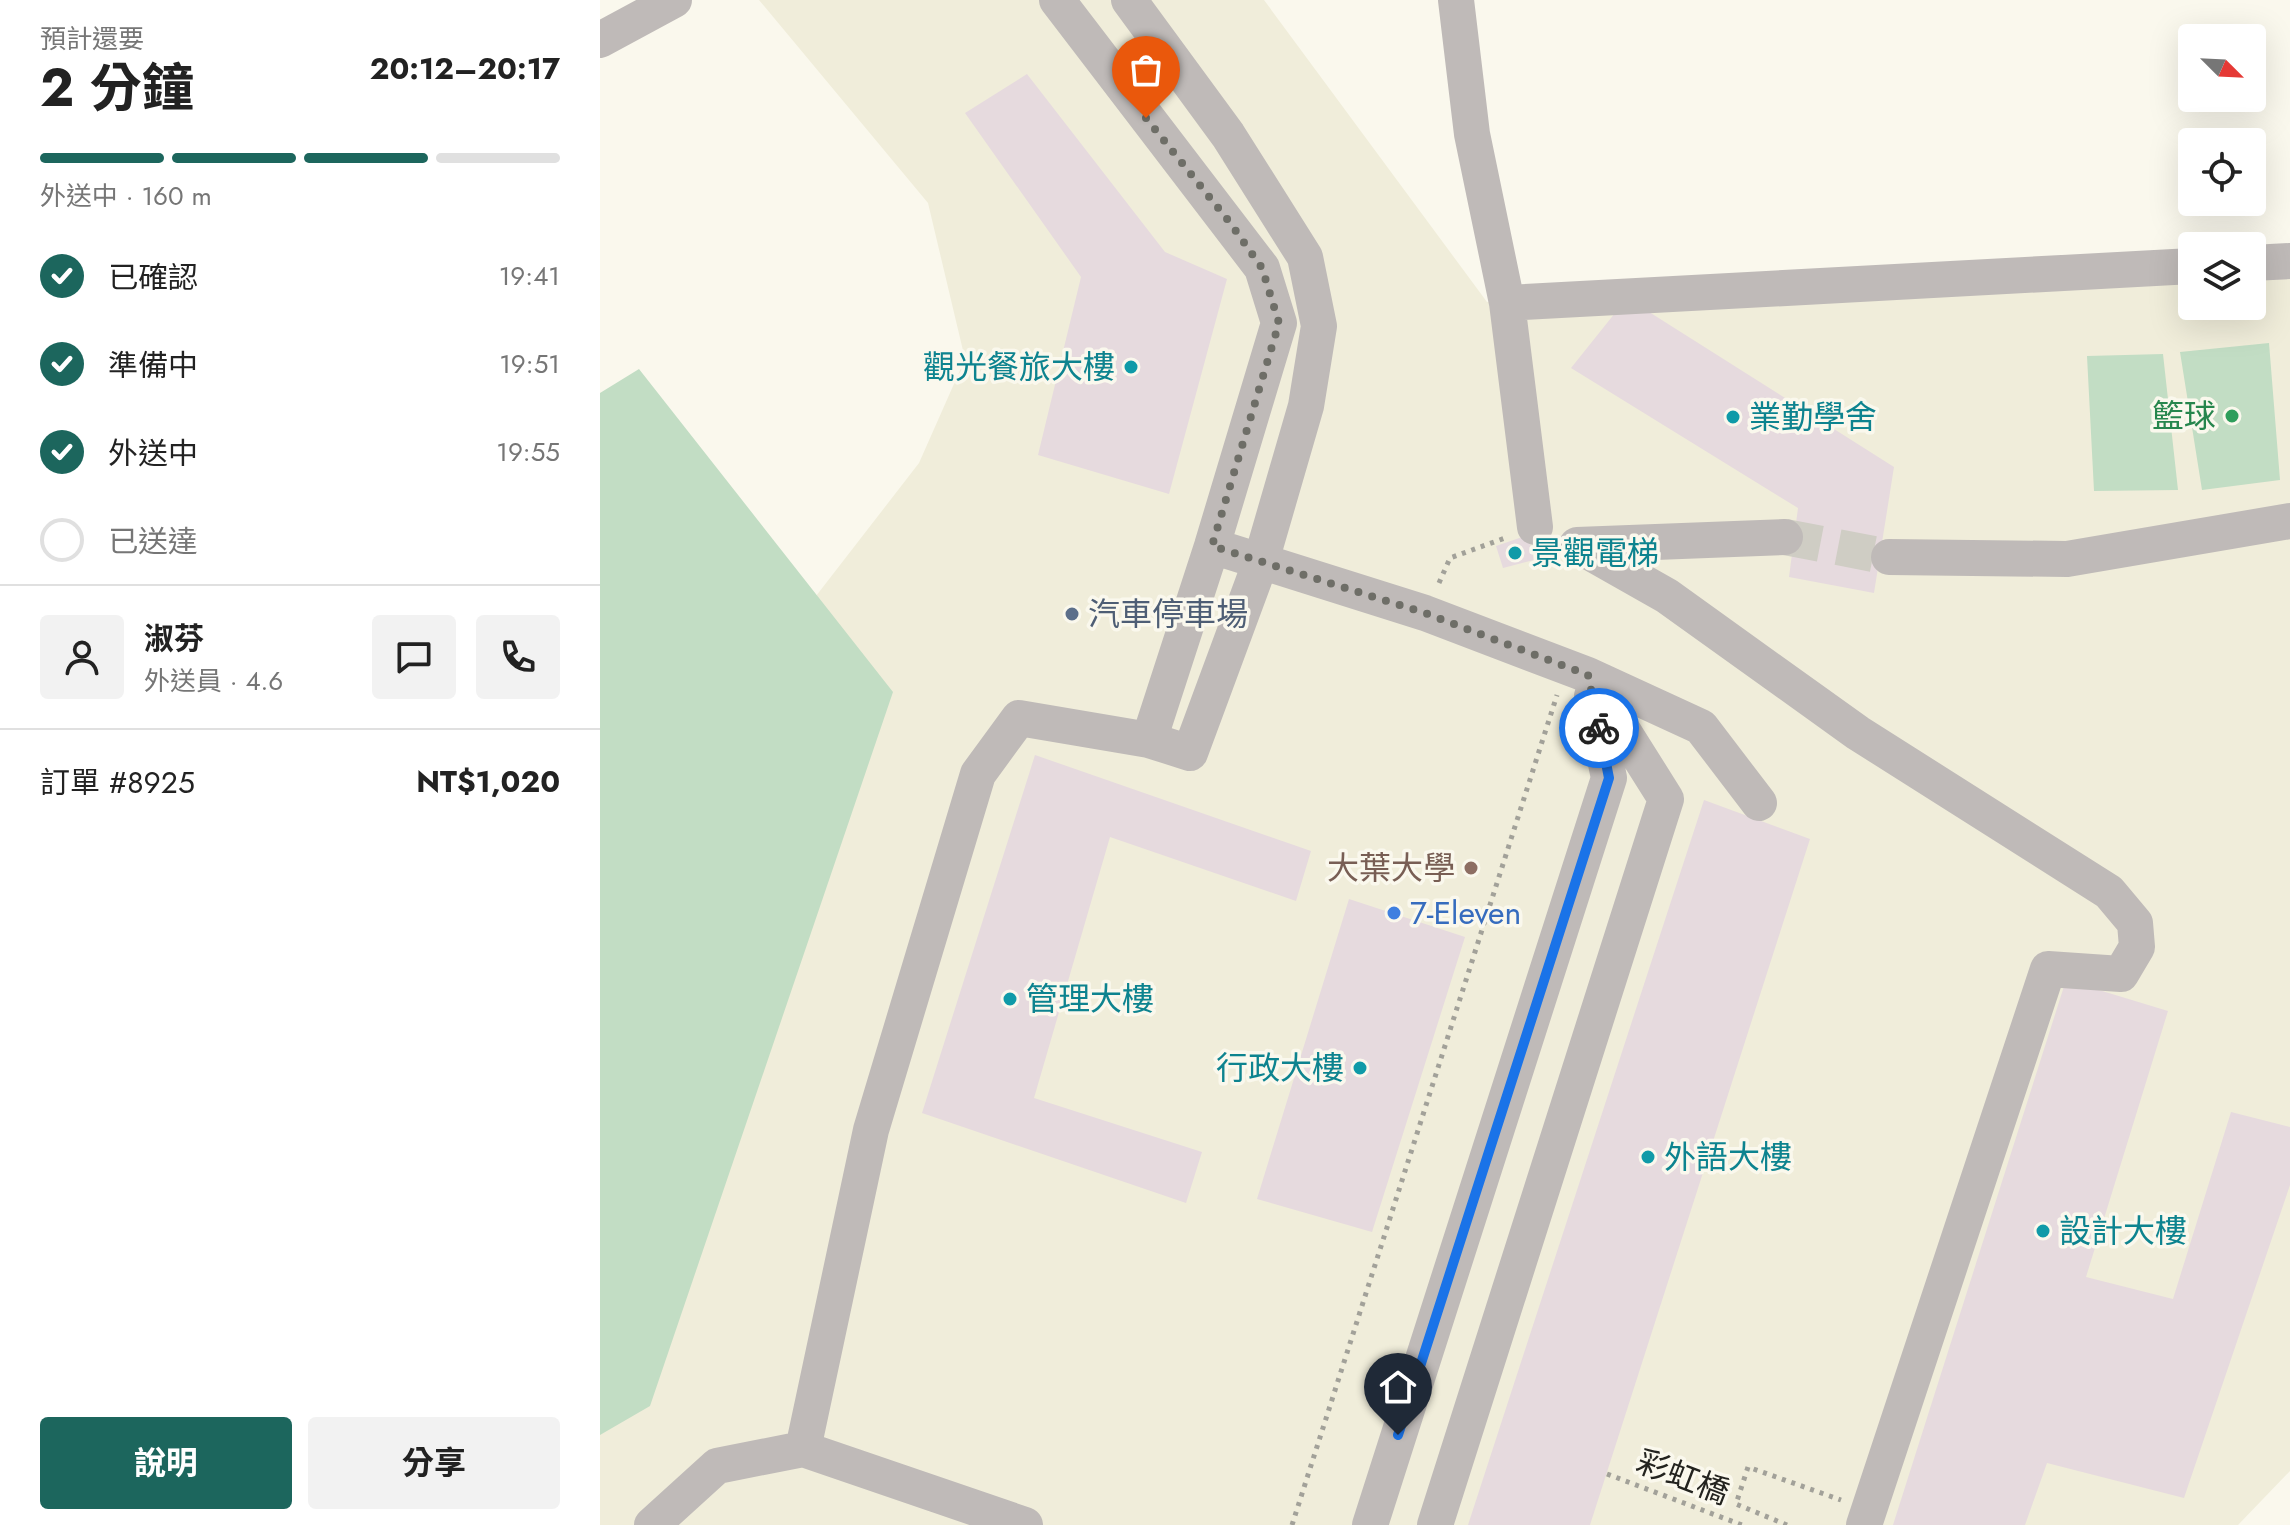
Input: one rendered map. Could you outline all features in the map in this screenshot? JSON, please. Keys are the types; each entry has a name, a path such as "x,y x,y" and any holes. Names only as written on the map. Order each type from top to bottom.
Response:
{"street":[{"path":"600,40 674,0"},
{"path":"1057,0 1262,268 1279,323 1212,546 1149,740"},
{"path":"803,1449 871,1130 978,774 1019,718 1149,740 1190,753 1261,561 1306,406 1319,326 1305,257 1228,135 1129,0"},
{"path":"1456,0 1472,134 1507,303 1535,527"},
{"path":"2266,262 2290,261"},
{"path":"1507,303 2178,267"},
{"path":"1889,557 2067,559 2290,521"},
{"path":"1785,537 1577,545 1667,596 1858,733 2109,892 2135,923 2137,947 2121,974 2048,969 1866,1517"},
{"path":"1212,546 1425,613 1577,670 1701,727 1759,803"},
{"path":"1370,1525 1609,778 1577,670"},
{"path":"1435,1525 1666,799 1577,670"},
{"path":"652,1525 717,1466 803,1449 1025,1525"}],"path":[{"path":"1425,613 1450,558 1535,527"},
{"path":"1292,1525 1577,670"},
{"path":"1787,1525 1736,1504 1748,1467 1866,1517"},
{"name":"彩虹橋","path":"1607,1474 1742,1525"}],"shaded area":[{"name":"大葉大學","path":"759,0 1264,0 1487,302 2178,264 2178,320 2266,320 2266,258 2290,257 2290,1471 2238,1525 600,1525 600,995 703,742 919,463 965,359 928,203"}],"green space":[{"name":"籃球","path":"2269,343 2280,480 2202,490 2180,352"},
{"name":"籃球","path":"2163,354 2178,490 2094,491 2087,356"},
{"path":"639,369 893,692 650,1406 600,1435 600,393"}],"building":[{"name":"觀光餐旅大樓","path":"1027,74 1165,252 1227,279 1169,494 1038,455 1081,277 965,113"},
{"name":"業勤學舍","path":"1627,298 1894,467 1874,593 1789,577 1798,508 1571,368"},
{"name":"景觀電梯","path":"1528,535 1534,560 1503,568 1496,546"},
{"name":"管理大樓","path":"1035,755 1311,851 1296,901 1110,837 1034,1098 1202,1152 1186,1203 922,1113"},
{"name":"外語大樓","path":"1704,800 1810,839 1590,1525 1468,1525"},
{"name":"行政大樓","path":"1349,899 1465,937 1372,1232 1257,1199"},
{"name":"設計大樓","path":"2066,980 2168,1011 2086,1277 2173,1299 2231,1112 2290,1127 2290,1185 2184,1498 2047,1463 2025,1525 1893,1525"}],"tunnel":[{"path":"1785,537 1889,557"}],"way so far":[{"path":"1146,118 1262,268 1279,323 1212,546 1425,613 1588,675 1599,728"}],"place":[{"name":"觀光餐旅大樓","path":"1131,367"},
{"name":"籃球","path":"2232,416"},
{"name":"業勤學舍","path":"1733,417"},
{"name":"景觀電梯","path":"1515,553"},
{"name":"汽車停車場","path":"1072,614"},
{"name":"大葉大學","path":"1471,868"},
{"name":"7-Eleven","path":"1394,913"},
{"name":"管理大樓","path":"1010,999"},
{"name":"行政大樓","path":"1360,1068"},
{"name":"外語大樓","path":"1648,1157"},
{"name":"設計大樓","path":"2043,1231"}],"route":[{"path":"1398,1435 1609,778 1599,728"}]}
